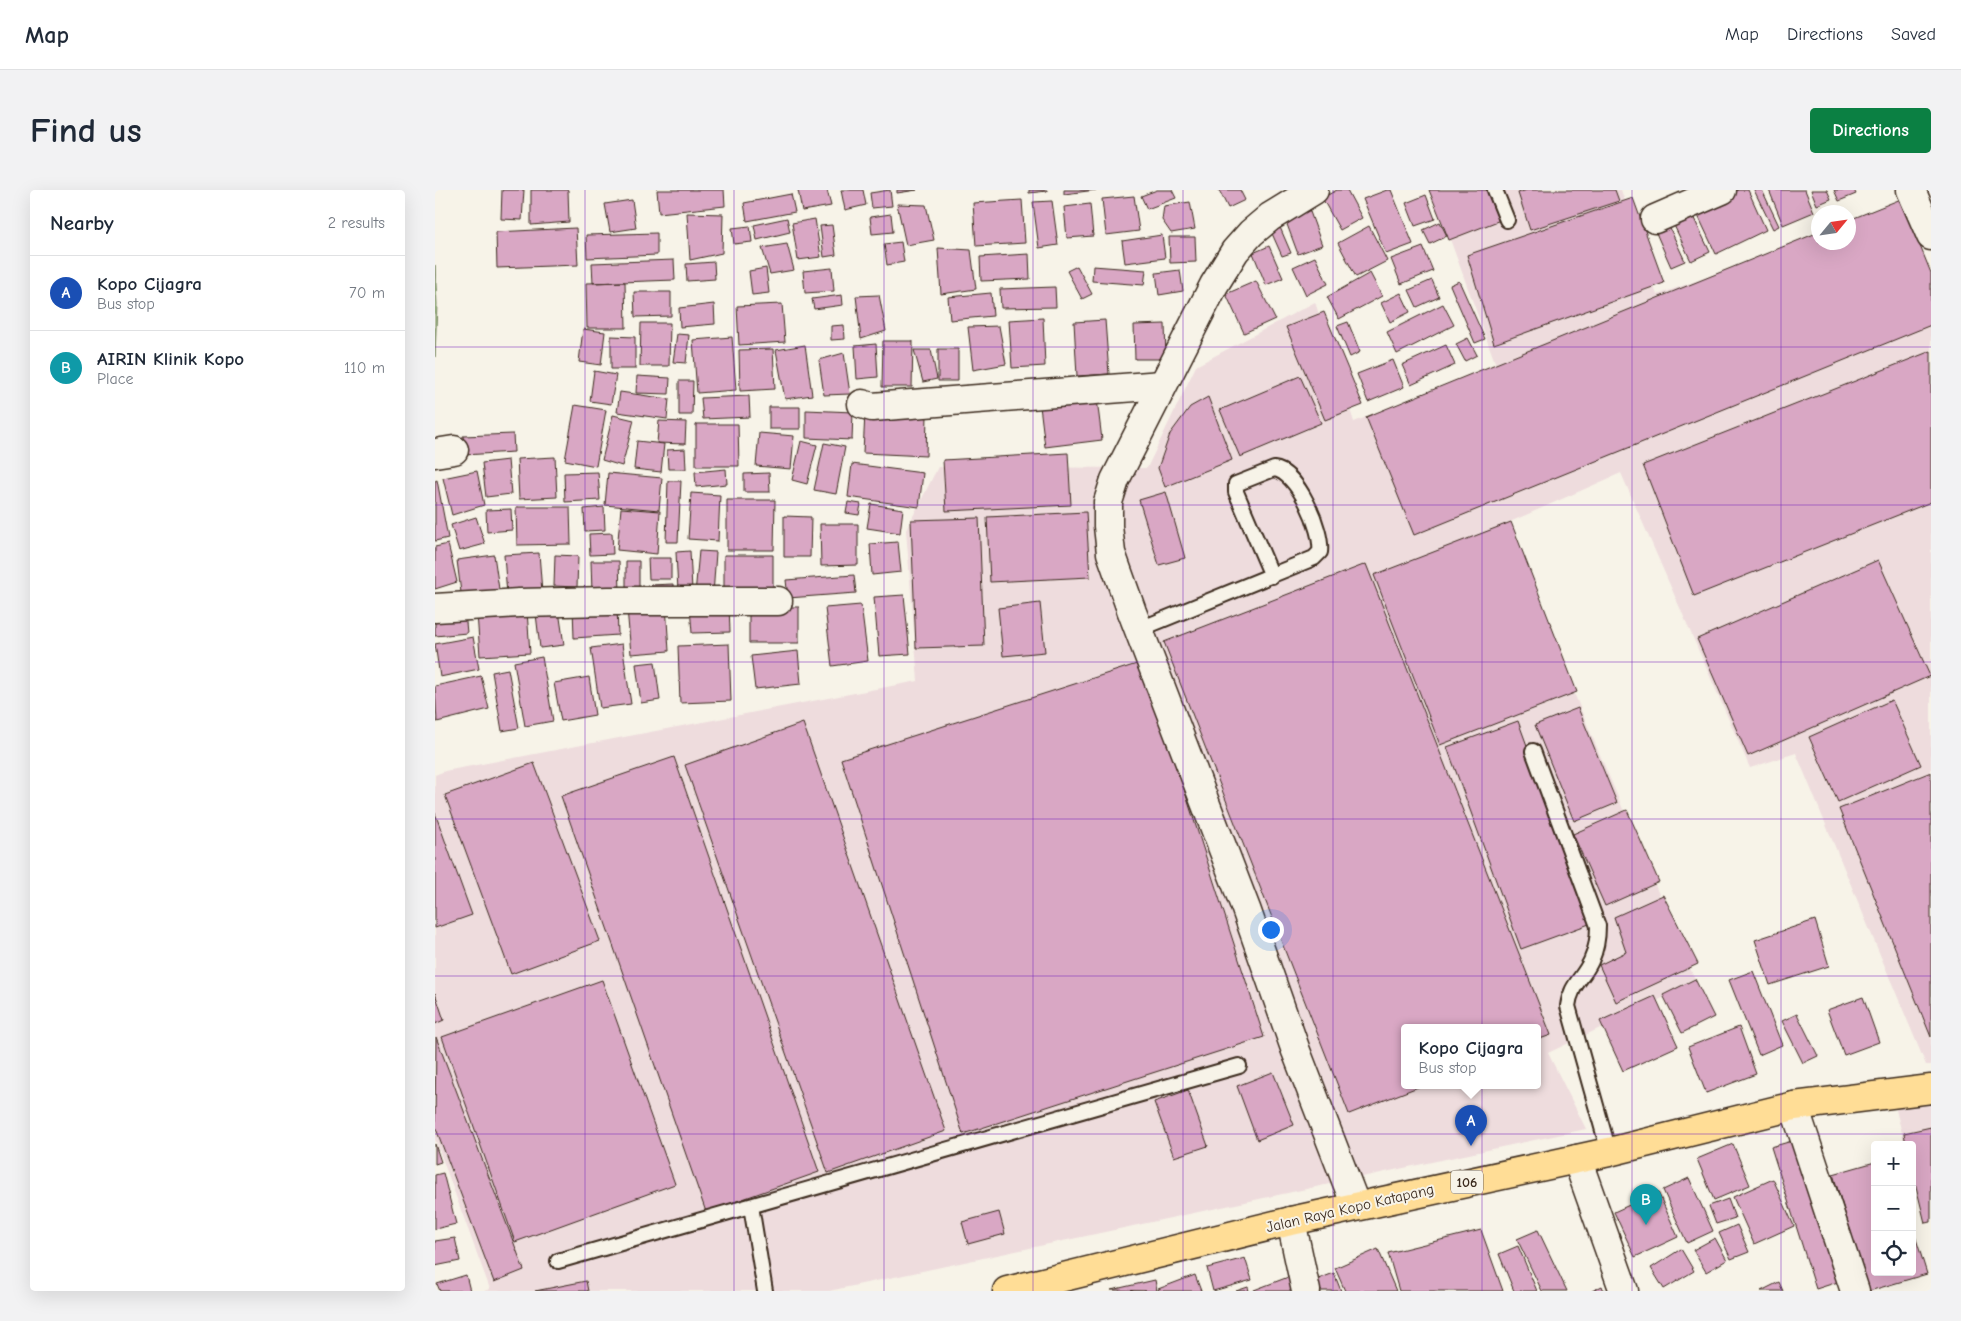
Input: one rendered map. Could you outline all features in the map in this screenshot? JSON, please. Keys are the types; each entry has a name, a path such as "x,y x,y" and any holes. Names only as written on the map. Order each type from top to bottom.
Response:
{"main road":[{"name":"Jalan Raya Kopo Katapang","path":"1007,1291 1291,1221 1609,1152 1795,1106 1931,1089"}],"street":[{"path":"1314,190 1270,217 1251,233 1235,251 1214,286 1162,385 1115,480 1108,502 1108,526 1111,553 1246,909 1296,1051 1356,1206"},
{"path":"1655,219 1722,190"},
{"path":"1911,190 1931,235"},
{"path":"862,404 872,407 1162,385"},
{"path":"435,608 519,603 609,601 778,602"},
{"path":"1795,1106 1855,1291"},
{"path":"1577,1159 1624,1291"},
{"path":"1291,1221 1306,1291"}],"lane":[{"path":"1495,190 1507,220"},
{"path":"1140,629 1272,576 1314,558 1320,552 1321,548 1313,517 1296,484 1285,473 1274,469 1236,484 1235,487 1239,501 1272,576"},
{"path":"1533,751 1598,926 1597,943 1591,962 1570,993 1568,1006 1609,1152"},
{"path":"558,1261 1239,1066"},
{"path":"751,1206 765,1291"}],"shaded area":[{"path":"1432,190 1621,190 1657,295 1811,240 1811,250 1856,250 1856,223 1893,210 1931,290 1931,1065 1926,1065 1796,753 1750,768 1621,473 1503,525 1696,982 1548,1053 1586,1129 829,1291 484,1291 490,1289 435,1139 435,775 445,771 918,681 906,530 938,467 1147,468 1196,366 1315,302 1354,422 1496,365"},
{"path":"1931,1104 1931,1222 1927,1223 1916,1183 1916,1141 1904,1141 1895,1106"}],"green space":[{"path":"435,265 437,304 435,357"}],"building":[{"path":"502,190 524,190 522,220 501,219"},
{"path":"531,190 568,190 569,222 531,225"},
{"path":"657,190 724,190 725,206 659,213"},
{"path":"798,190 827,190 831,206 802,211"},
{"path":"841,190 863,190 866,205 845,210"},
{"path":"890,190 892,206 872,208 870,193"},
{"path":"897,190 917,190 897,193"},
{"path":"1029,190 1047,190 1047,191 1029,193"},
{"path":"1064,190 1096,190 1064,194"},
{"path":"1157,190 1172,190 1176,198 1147,209 1141,196"},
{"path":"1219,190 1240,190 1245,200 1228,208"},
{"path":"1337,190 1347,190 1362,218 1340,230 1322,198"},
{"path":"1391,190 1413,244 1386,254 1363,199"},
{"path":"1429,190 1491,190 1503,219 1449,240"},
{"path":"1527,190 1615,190 1619,201 1530,230 1518,193"},
{"path":"1737,190 1748,190 1766,230 1716,254 1695,209"},
{"path":"1754,190 1762,190 1779,226 1773,229"},
{"path":"1769,190 1805,190 1811,205 1811,213 1783,225"},
{"path":"1811,190 1827,190 1831,199 1817,205"},
{"path":"1834,190 1854,190 1856,194 1839,201"},
{"path":"791,194 795,212 747,221 744,203"},
{"path":"1426,195 1435,219 1415,226 1406,203"},
{"path":"1134,196 1139,231 1106,235 1102,199"},
{"path":"1633,198 1664,283 1494,344 1467,255"},
{"path":"1901,199 1931,273 1931,325 1414,535 1366,417 1811,235 1811,250 1856,250 1856,217"},
{"path":"632,200 636,228 610,232 605,204"},
{"path":"1022,200 1025,243 976,246 973,203"},
{"path":"1052,201 1058,245 1039,248 1033,202"},
{"path":"1190,202 1195,229 1171,233 1162,220 1164,206"},
{"path":"897,204 926,205 934,240 906,245"},
{"path":"1090,204 1093,236 1067,238 1064,207"},
{"path":"1309,209 1322,245 1298,254 1285,219"},
{"path":"1690,210 1710,252 1691,261 1671,219"},
{"path":"687,213 723,214 722,253 690,260"},
{"path":"891,214 893,232 872,234 870,217"},
{"path":"787,218 790,232 757,240 754,225"},
{"path":"815,219 821,257 798,260 792,223"},
{"path":"1666,220 1685,261 1671,267 1653,226"},
{"path":"1440,222 1447,236 1430,244 1423,230"},
{"path":"832,225 836,255 824,257 820,226"},
{"path":"1279,225 1291,253 1282,256 1270,229"},
{"path":"750,226 752,242 734,244 732,228"},
{"path":"1369,226 1387,261 1356,277 1338,243"},
{"path":"576,228 578,265 497,268 496,232"},
{"path":"657,233 657,255 587,258 586,235"},
{"path":"1162,235 1165,258 1125,263 1122,241"},
{"path":"1169,237 1195,237 1196,262 1170,263"},
{"path":"901,242 904,262 887,265 884,244"},
{"path":"787,244 794,270 770,274 762,248"},
{"path":"1269,246 1283,278 1266,285 1253,253"},
{"path":"1423,247 1433,271 1401,284 1391,259"},
{"path":"938,248 971,250 976,289 941,294"},
{"path":"1029,254 1030,279 981,281 980,257"},
{"path":"1315,257 1328,284 1306,295 1293,267"},
{"path":"674,260 675,280 593,283 592,263"},
{"path":"714,262 715,279 687,281 686,264"},
{"path":"1077,266 1092,294 1082,299 1067,271"},
{"path":"1093,266 1146,270 1144,285 1092,281"},
{"path":"766,268 769,293 752,295 749,271"},
{"path":"832,268 834,291 805,293 803,271"},
{"path":"1180,270 1183,291 1159,295 1156,273"},
{"path":"1370,273 1382,296 1339,319 1327,297"},
{"path":"1432,280 1439,297 1417,307 1409,290"},
{"path":"1256,281 1275,319 1244,333 1226,294"},
{"path":"1459,281 1485,339 1475,343 1450,285"},
{"path":"625,282 626,328 587,328 586,283"},
{"path":"1055,287 1056,307 1001,308 1000,289"},
{"path":"634,292 671,292 671,316 635,317"},
{"path":"991,293 993,316 950,320 948,297"},
{"path":"1401,293 1410,312 1390,322 1381,303"},
{"path":"842,295 843,305 814,309 812,299"},
{"path":"879,295 886,331 861,339 856,296"},
{"path":"714,304 715,324 680,327 679,308"},
{"path":"782,304 785,342 739,345 737,306"},
{"path":"1443,304 1454,325 1397,354 1387,332"},
{"path":"1324,312 1363,405 1325,420 1286,327"},
{"path":"1043,318 1045,366 1012,368 1009,320"},
{"path":"1105,320 1109,374 1077,376 1074,322"},
{"path":"1348,322 1360,352 1350,357 1337,326"},
{"path":"641,323 670,323 669,366 640,366"},
{"path":"1165,324 1166,359 1135,359 1134,325"},
{"path":"844,325 845,339 831,340 831,326"},
{"path":"999,326 1006,364 973,370 968,327"},
{"path":"583,329 605,332 601,365 579,362"},
{"path":"677,334 689,335 686,363 673,362"},
{"path":"611,336 635,337 635,369 611,369"},
{"path":"732,337 736,390 697,393 693,340"},
{"path":"1468,338 1477,355 1465,361 1456,344"},
{"path":"883,341 913,341 912,387 882,387"},
{"path":"876,344 878,377 857,379 855,346"},
{"path":"805,345 812,395 785,399 776,350"},
{"path":"1446,345 1455,365 1411,385 1402,365"},
{"path":"773,349 775,389 740,391 739,350"},
{"path":"938,349 958,349 958,381 938,381"},
{"path":"914,350 931,350 937,379 923,382"},
{"path":"1931,351 1931,502 1694,596 1643,465"},
{"path":"844,353 850,394 824,395 819,360"},
{"path":"1393,360 1404,387 1368,402 1357,374"},
{"path":"594,371 616,375 611,404 590,401"},
{"path":"637,376 670,378 669,394 636,393"},
{"path":"1300,376 1321,423 1240,457 1220,410"},
{"path":"679,381 693,381 692,415 679,415"},
{"path":"620,392 669,399 667,419 617,412"},
{"path":"749,396 750,417 703,419 701,398"},
{"path":"1208,397 1232,460 1165,487 1158,468 1170,434 1190,407"},
{"path":"1097,399 1102,440 1045,447 1040,406"},
{"path":"575,405 606,410 596,466 565,460"},
{"path":"769,407 800,407 800,429 769,429"},
{"path":"806,410 853,412 852,440 806,438"},
{"path":"865,413 927,415 926,456 863,453"},
{"path":"613,415 634,420 622,466 602,460"},
{"path":"659,421 686,422 685,444 657,443"},
{"path":"696,424 738,424 739,466 696,466"},
{"path":"759,433 794,436 791,469 756,466"},
{"path":"513,434 514,452 464,455 463,436"},
{"path":"637,441 664,444 661,472 634,469"},
{"path":"801,441 817,445 807,484 792,480"},
{"path":"824,443 845,447 836,494 814,490"},
{"path":"685,449 686,469 668,469 667,450"},
{"path":"1068,453 1071,505 946,511 943,460"},
{"path":"555,457 557,497 519,499 517,459"},
{"path":"508,460 511,494 486,497 482,463"},
{"path":"852,464 923,473 919,507 848,497"},
{"path":"726,469 727,484 696,487 695,472"},
{"path":"477,471 484,505 452,515 443,478"},
{"path":"598,472 600,500 565,502 564,473"},
{"path":"608,473 662,478 659,510 605,505"},
{"path":"769,473 770,492 744,492 744,474"},
{"path":"437,480 448,538 435,541 435,481"},
{"path":"668,481 681,481 678,542 666,542"},
{"path":"1166,492 1185,558 1159,565 1139,500"},
{"path":"691,493 720,495 718,541 688,539"},
{"path":"727,500 775,500 774,550 727,550"},
{"path":"848,502 861,504 859,515 846,513"},
{"path":"871,504 903,509 900,533 867,528"},
{"path":"516,507 570,507 571,544 517,545"},
{"path":"604,507 605,530 585,531 584,509"},
{"path":"621,508 660,511 657,554 617,550"},
{"path":"511,509 512,530 487,532 486,510"},
{"path":"1086,512 1090,577 990,582 987,517"},
{"path":"784,516 811,517 810,557 784,557"},
{"path":"476,517 485,544 459,551 451,525"},
{"path":"979,518 984,646 916,648 911,520"},
{"path":"1511,522 1577,692 1440,745 1374,575"},
{"path":"820,524 858,524 858,565 821,566"},
{"path":"612,533 613,554 590,555 589,534"},
{"path":"898,542 901,572 872,575 870,544"},
{"path":"448,544 457,582 435,589 435,547"},
{"path":"690,551 692,590 678,591 676,552"},
{"path":"699,551 716,552 713,595 695,594"},
{"path":"539,553 542,592 507,595 504,555"},
{"path":"494,555 500,596 462,601 457,560"},
{"path":"555,555 578,556 577,587 554,586"},
{"path":"724,555 773,555 773,591 724,590"},
{"path":"648,558 671,558 671,579 649,579"},
{"path":"1878,560 1930,676 1748,756 1697,639"},
{"path":"591,561 619,561 620,592 592,593"},
{"path":"626,561 639,561 639,591 626,591"},
{"path":"1366,564 1551,1035 1541,1039 1541,1024 1401,1024 1401,1089 1413,1089 1349,1114 1164,642"},
{"path":"854,575 856,593 788,598 786,580"},
{"path":"673,584 673,591 651,592 650,585"},
{"path":"904,595 910,654 879,656 874,597"},
{"path":"1040,603 1045,652 1003,656 998,608"},
{"path":"617,605 618,635 574,638 573,607"},
{"path":"666,605 669,651 631,654 627,608"},
{"path":"729,605 730,632 692,633 690,607"},
{"path":"861,605 868,661 832,666 825,608"},
{"path":"749,607 799,607 799,643 749,643"},
{"path":"527,611 530,653 480,656 477,613"},
{"path":"559,611 564,645 540,648 536,614"},
{"path":"465,612 467,633 435,636 435,615"},
{"path":"473,637 479,669 440,677 435,644"},
{"path":"622,644 631,704 600,708 591,648"},
{"path":"729,644 731,701 680,703 678,646"},
{"path":"798,651 801,684 755,689 751,656"},
{"path":"542,657 553,721 525,726 514,662"},
{"path":"655,662 660,700 641,703 636,664"},
{"path":"1143,662 1264,1037 963,1134 841,759"},
{"path":"508,669 519,728 502,731 492,672"},
{"path":"481,676 489,709 437,722 435,686"},
{"path":"589,677 595,715 561,721 554,683"},
{"path":"1892,700 1921,765 1838,802 1809,737"},
{"path":"1578,708 1617,803 1574,821 1535,725"},
{"path":"1518,721 1592,923 1521,949 1447,747"},
{"path":"803,723 946,1131 828,1173 685,765"},
{"path":"674,757 819,1172 706,1212 561,796"},
{"path":"534,763 600,941 511,974 445,795"},
{"path":"1931,772 1931,1037 1839,809"},
{"path":"1627,810 1659,882 1605,906 1573,834"},
{"path":"435,813 472,915 435,928"},
{"path":"1663,895 1698,964 1616,1002 1599,965 1626,952 1614,917"},
{"path":"1815,920 1829,966 1770,985 1755,940"},
{"path":"1753,971 1782,1045 1759,1055 1729,980"},
{"path":"1695,979 1714,1017 1682,1033 1663,995"},
{"path":"602,980 675,1184 515,1242 442,1037"},
{"path":"435,993 444,1020 435,1024"},
{"path":"1655,996 1678,1046 1623,1071 1600,1021"},
{"path":"1863,997 1879,1042 1844,1055 1827,1010"},
{"path":"1797,1014 1818,1056 1803,1063 1782,1021"},
{"path":"1739,1027 1756,1074 1706,1093 1688,1047"},
{"path":"436,1037 524,1270 494,1282 435,1126"},
{"path":"1273,1072 1294,1125 1257,1140 1237,1086"},
{"path":"1188,1090 1208,1146 1174,1157 1154,1102"},
{"path":"1931,1127 1931,1222 1925,1223 1916,1186 1916,1141 1905,1141 1904,1133"},
{"path":"1799,1139 1844,1280 1816,1289 1771,1147"},
{"path":"435,1144 441,1162 435,1164"},
{"path":"1733,1144 1750,1185 1714,1200 1697,1159"},
{"path":"1871,1163 1871,1276 1916,1276 1916,1239 1927,1274 1869,1291 1833,1174"},
{"path":"443,1173 456,1224 435,1229 435,1175"},
{"path":"1689,1178 1713,1231 1687,1243 1663,1190"},
{"path":"1773,1179 1794,1226 1754,1244 1733,1197"},
{"path":"1658,1192 1678,1237 1635,1257 1614,1212"},
{"path":"1728,1199 1735,1218 1716,1224 1709,1206"},
{"path":"999,1212 1005,1234 968,1244 962,1222"},
{"path":"1737,1225 1749,1252 1731,1259 1719,1233"},
{"path":"1481,1230 1503,1291 1399,1291 1388,1253"},
{"path":"1538,1230 1567,1291 1542,1291 1517,1239"},
{"path":"455,1238 460,1261 435,1266 435,1241"},
{"path":"1715,1238 1727,1260 1706,1272 1693,1250"},
{"path":"1518,1246 1537,1291 1514,1291 1499,1254"},
{"path":"1378,1249 1396,1291 1345,1291 1335,1268"},
{"path":"1681,1249 1694,1271 1664,1289 1651,1268"},
{"path":"1245,1258 1252,1280 1213,1291 1207,1268"},
{"path":"1334,1273 1341,1291 1317,1291 1313,1281"},
{"path":"466,1275 470,1291 440,1291 437,1284"},
{"path":"1195,1275 1201,1291 1159,1291 1158,1289"},
{"path":"1291,1276 1296,1291 1254,1291 1254,1290"},
{"path":"1155,1280 1157,1291 1111,1290"},
{"path":"586,1281 588,1291 535,1291"},
{"path":"1779,1282 1783,1291 1761,1291"},
{"path":"1602,1286 1604,1291 1592,1291"},
{"path":"1248,1287 1249,1291 1236,1291"}],"place":[{"name":"Kopo Cijagra","path":"1471,1146"},
{"name":"AIRIN Klinik Kopo","path":"1646,1225"}]}
